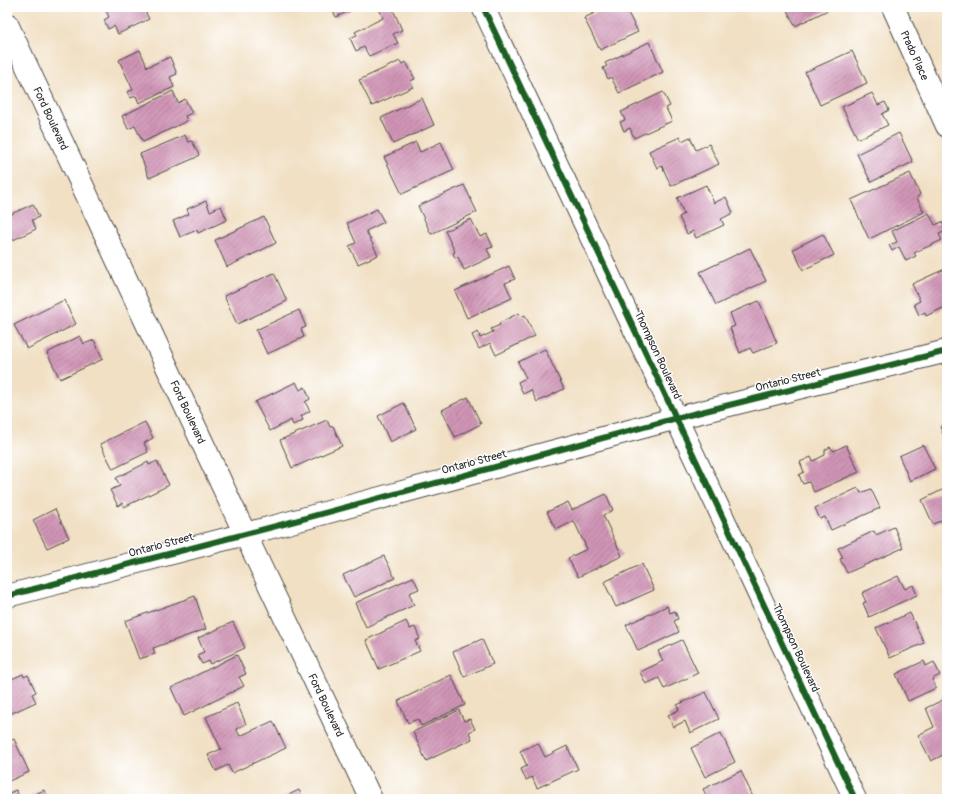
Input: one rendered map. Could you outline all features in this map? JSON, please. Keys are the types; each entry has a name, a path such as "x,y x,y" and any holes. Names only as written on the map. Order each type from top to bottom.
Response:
{"street":[{"name":"Thompson Boulevard","path":"483,7 855,799"},
{"name":"Prado Place","path":"893,7 947,126"},
{"name":"Ford Boulevard","path":"7,24 245,534 371,799"},
{"name":"Ontario Street","path":"7,596 677,418 947,351"}],"building":[{"path":"104,7 153,7 145,11 149,19 118,34 114,26 108,29 104,20 109,17"},
{"path":"331,7 358,7 336,17"},
{"path":"392,7 402,30 393,34 398,43 369,56 364,47 356,51 350,38 357,35 355,32 383,18 379,8"},
{"path":"607,7 625,7 638,32 600,50 584,18"},
{"path":"830,7 830,9 795,26 786,8"},
{"path":"649,42 663,72 619,93 611,77 608,79 603,68 607,66 605,63"},
{"path":"140,50 147,67 170,57 177,74 170,77 174,87 139,103 136,96 131,98 127,92 133,90 119,60"},
{"path":"852,51 867,83 820,105 805,72"},
{"path":"400,61 402,64 406,62 415,79 410,81 413,87 372,106 359,80"},
{"path":"173,91 178,103 185,99 192,113 185,116 187,121 143,142 135,126 128,129 122,116"},
{"path":"663,92 670,106 666,108 672,121 634,138 630,128 624,131 620,122 625,120 621,112"},
{"path":"872,93 878,105 885,102 889,110 882,114 888,125 858,139 842,107"},
{"path":"422,98 434,125 393,144 381,118"},
{"path":"899,133 913,162 871,182 857,154"},
{"path":"185,135 188,142 192,141 199,155 149,178 140,154"},
{"path":"680,137 682,141 690,137 696,150 709,144 719,164 671,186 662,166 657,168 649,151"},
{"path":"416,142 420,152 441,142 454,170 402,194 384,157"},
{"path":"910,173 920,194 917,198 924,212 869,239 851,200"},
{"path":"464,185 477,212 431,234 418,206"},
{"path":"706,185 714,203 726,197 733,213 721,219 724,225 696,238 693,231 687,234 679,217 684,214 677,198"},
{"path":"206,201 210,211 221,206 227,220 198,233 197,230 180,237 173,221 189,214 187,209"},
{"path":"33,204 39,217 32,220 36,229 7,243 7,216"},
{"path":"377,209 384,222 366,231 378,255 358,264 349,246 356,243 347,223"},
{"path":"929,213 935,225 942,222 946,231 939,234 942,240 914,253 916,256 906,261 899,247 892,251 889,245 897,242 892,231"},
{"path":"264,217 276,243 227,267 215,240"},
{"path":"471,219 480,237 487,234 493,247 487,249 491,257 464,270 458,257 455,258 453,253 455,252 445,231"},
{"path":"823,234 834,255 803,270 793,249"},
{"path":"750,248 766,281 716,305 700,272"},
{"path":"509,266 515,279 505,283 512,298 467,318 455,291"},
{"path":"947,268 947,306 926,316 925,312 919,315 914,304 920,301 912,284"},
{"path":"274,273 287,301 237,324 224,296"},
{"path":"64,300 76,324 27,349 14,325"},
{"path":"759,301 777,343 753,353 750,348 740,353 730,328 735,326 730,313"},
{"path":"299,310 306,327 301,329 304,337 267,354 256,330"},
{"path":"519,313 521,317 525,315 535,336 496,355 490,343 479,349 472,335 478,332 480,338 493,332 491,329 500,325 499,323"},
{"path":"80,336 84,344 94,340 103,359 60,379 47,353"},
{"path":"545,349 564,389 537,402 531,390 523,394 518,382 526,378 518,362"},
{"path":"296,382 300,390 305,387 310,399 305,402 310,411 301,416 303,420 293,425 291,420 270,431 255,402"},
{"path":"468,397 481,424 455,437 442,410"},
{"path":"404,403 416,429 390,442 378,416"},
{"path":"327,420 330,427 333,426 342,446 292,468 280,440"},
{"path":"145,422 153,438 144,443 148,452 113,469 100,444"},
{"path":"947,424 947,443 940,427"},
{"path":"846,445 859,472 814,492 809,482 803,484 799,475 804,472 800,462 811,457 813,461 825,455 825,450 830,447 834,451"},
{"path":"923,445 935,469 910,481 899,456"},
{"path":"157,461 169,485 124,507 122,503 118,506 110,490 120,486 116,478 148,462 149,465"},
{"path":"858,488 861,493 871,489 880,508 831,530 825,517 820,519 815,508"},
{"path":"946,488 947,518 933,524 922,500"},
{"path":"606,494 613,510 603,515 622,556 578,577 568,558 587,549 574,521 556,530 547,512 568,502 572,510"},
{"path":"55,509 69,538 47,548 33,520"},
{"path":"894,527 903,548 847,573 840,559 843,558 838,548 874,531 876,535"},
{"path":"384,556 395,578 354,597 343,575"},
{"path":"642,564 654,590 616,607 604,582"},
{"path":"898,576 905,589 913,585 917,595 869,617 863,603 866,602 862,593"},
{"path":"413,577 419,589 409,593 414,605 366,627 355,603"},
{"path":"195,596 206,629 153,648 155,654 139,659 125,621"},
{"path":"667,606 670,613 675,611 678,619 674,621 679,632 638,651 626,625"},
{"path":"910,613 924,643 890,658 876,628"},
{"path":"406,621 410,629 415,627 420,639 415,641 420,651 379,669 366,640"},
{"path":"233,622 245,648 210,664 209,661 202,664 197,655 204,652 198,638"},
{"path":"482,639 493,664 464,677 453,652"},
{"path":"682,640 698,673 664,689 659,678 646,684 640,672 663,661 658,651"},
{"path":"237,655 246,674 239,677 244,686 184,716 171,688"},
{"path":"924,661 926,666 934,662 940,675 932,679 936,688 908,701 896,674"},
{"path":"23,674 24,677 28,675 36,692 32,694 36,702 10,714 7,709 7,681"},
{"path":"451,675 465,705 421,726 418,719 408,723 398,701"},
{"path":"706,692 719,719 690,733 685,721 673,727 668,715 679,710 677,705"},
{"path":"947,698 947,753 931,761 918,735 934,727 926,708"},
{"path":"237,703 246,724 236,729 240,736 273,721 286,748 232,773 228,765 216,771 208,755 221,749 206,717"},
{"path":"459,710 464,721 470,719 475,729 469,732 472,739 426,761 413,732"},
{"path":"721,733 735,762 705,777 691,748"},
{"path":"14,739 29,772 7,782 7,743"},
{"path":"538,743 545,757 567,746 578,769 537,788 532,777 526,780 521,769 527,766 520,751"},
{"path":"741,771 754,799 708,799 703,789"},
{"path":"16,790 20,799 7,799 7,794"},
{"path":"44,790 48,799 25,799"},
{"path":"299,790 303,799 280,799"}],"cycle path":[{"path":"483,7 855,799"},
{"path":"7,596 280,525 677,418 947,351"}]}
